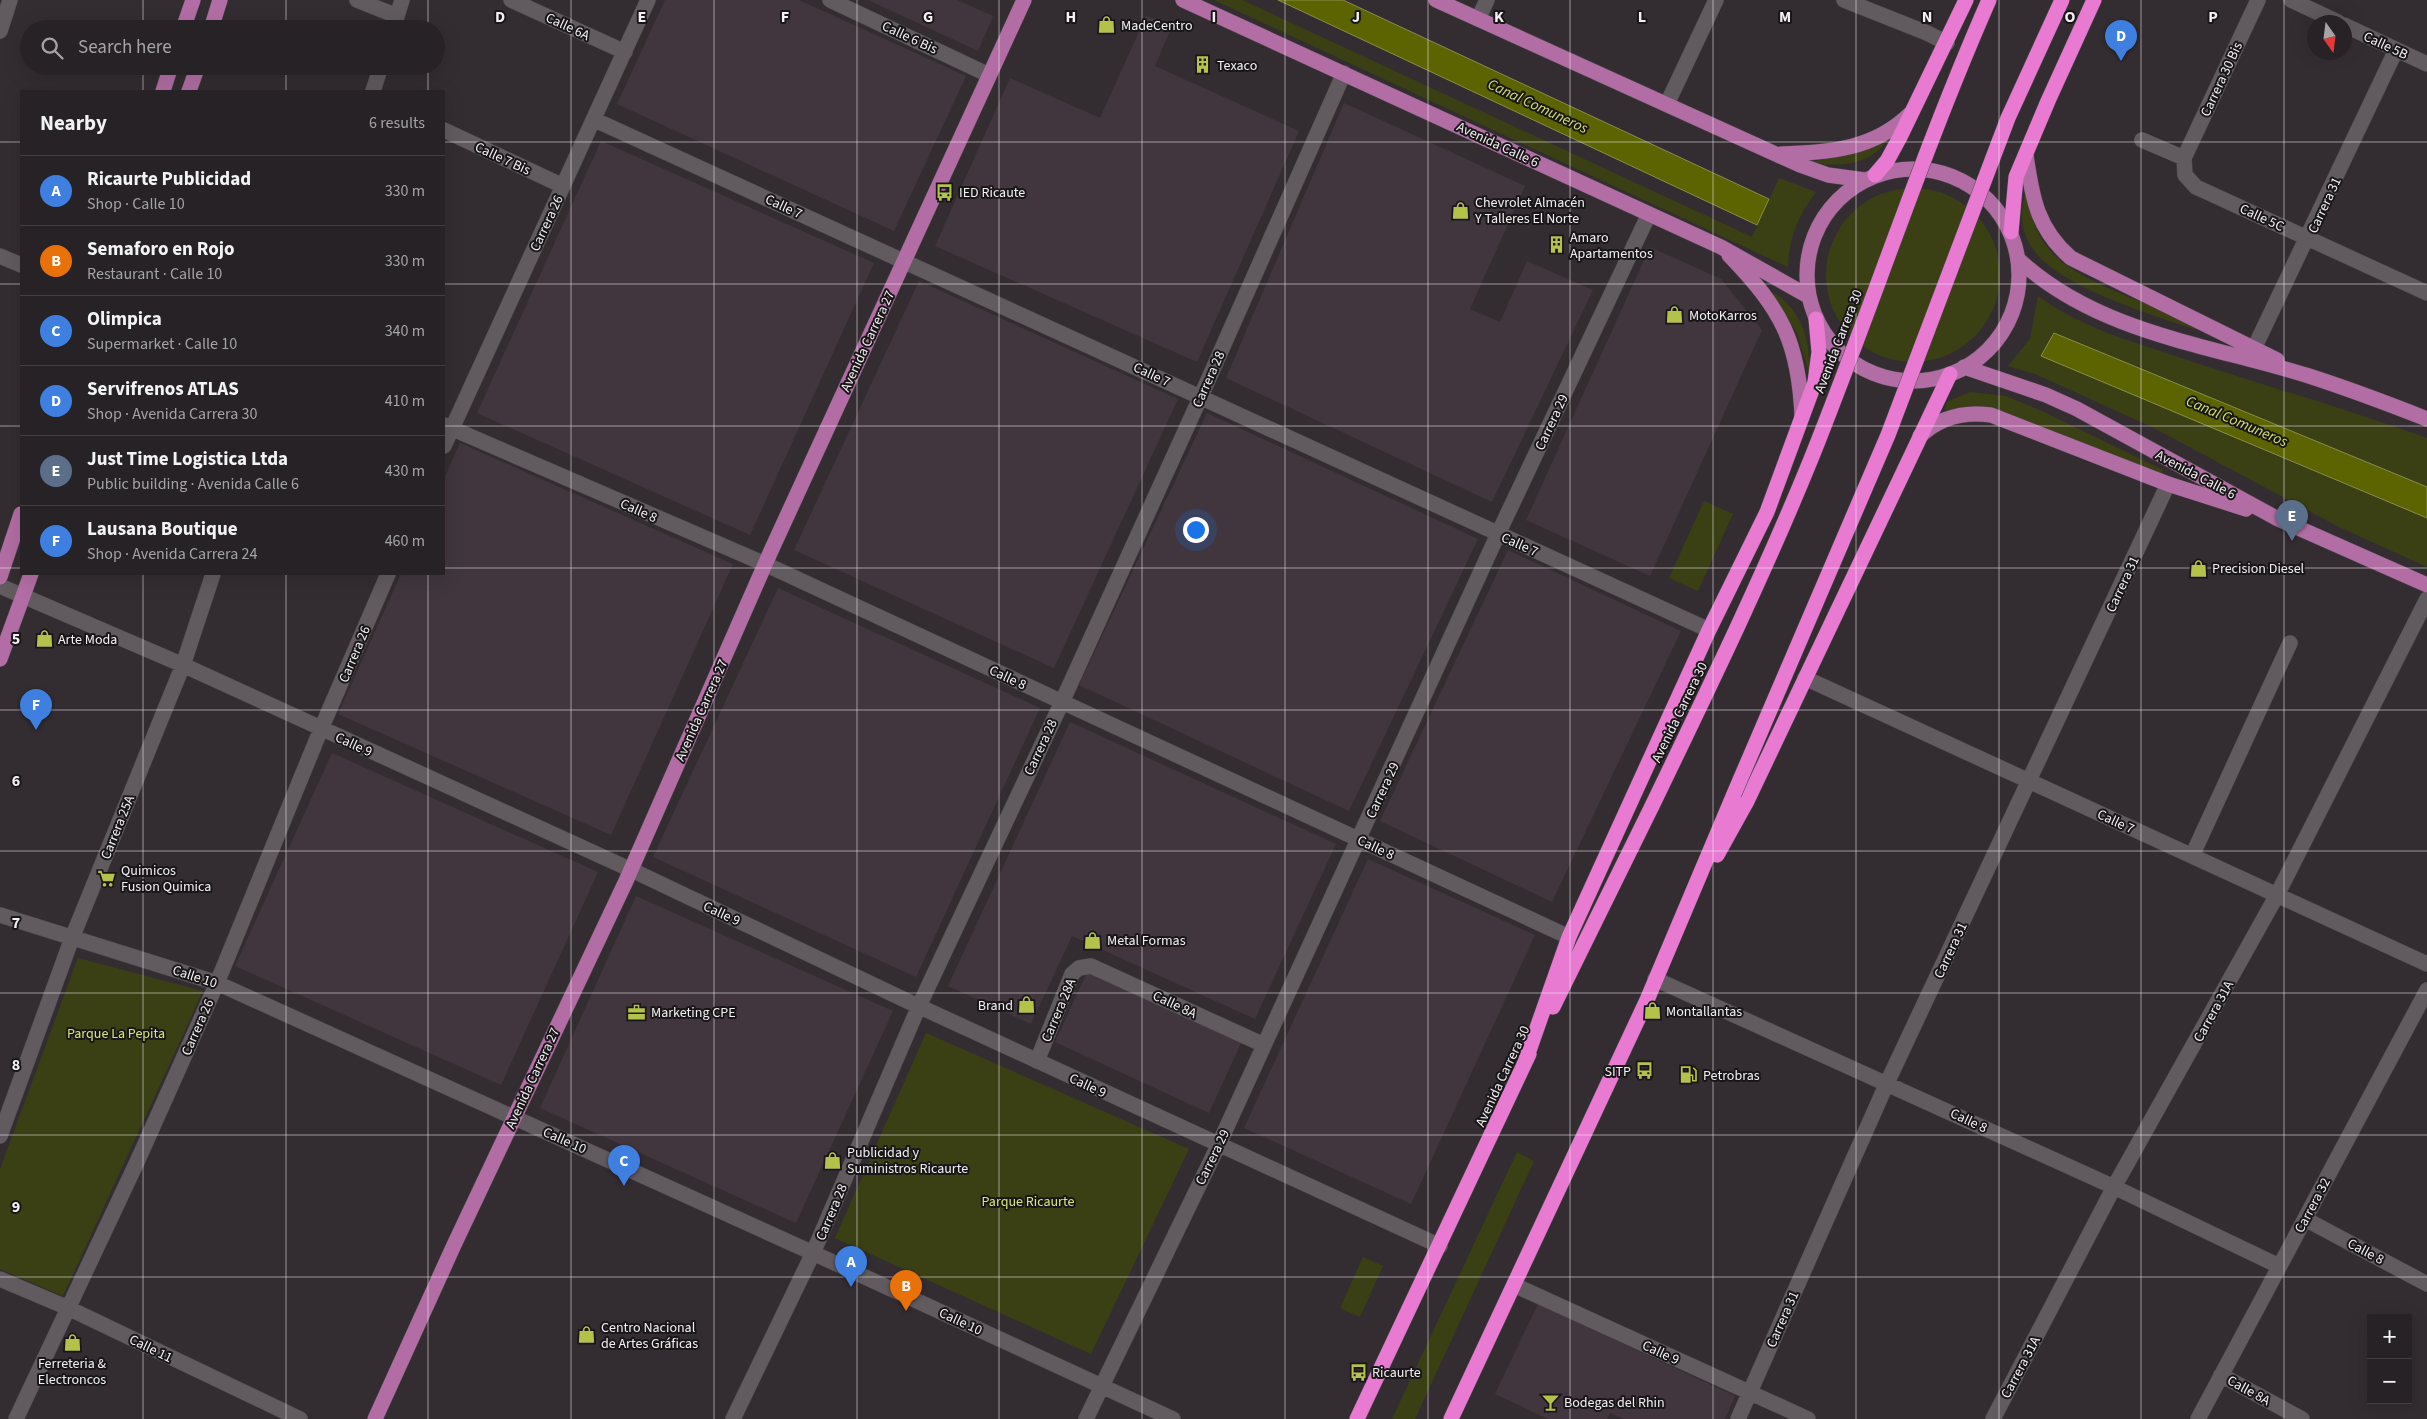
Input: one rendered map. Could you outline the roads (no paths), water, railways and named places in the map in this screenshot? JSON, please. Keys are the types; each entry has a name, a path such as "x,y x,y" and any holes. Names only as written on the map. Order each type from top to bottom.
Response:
{"highway":[{"path":"1870,177 1887,161 1947,43 1966,0"},
{"name":"Avenida Carrera 30","path":"1357,1419 1525,1062 1652,806 1734,635 1810,460 1926,156 1989,0"},
{"path":"1451,1419 1681,922 1884,443 2008,118 2062,0"},
{"path":"2011,232 2016,178 2048,101 2094,0"},
{"path":"1525,1062 1569,937 1709,630 1767,512 1812,393 1818,368 1816,320"},
{"path":"1681,922 1747,801 1950,374"}],"main road":[{"path":"186,20 193,0"},
{"path":"213,20 220,0"},
{"name":"Avenida Carrera 27","path":"375,1419 514,1116 631,870 765,564 1024,0"},
{"name":"Avenida Calle 6","path":"1183,0 1721,247 1808,296"},
{"path":"1436,0 1828,176 1870,177 1902,169 1928,170 1955,177 1978,190 1997,209 2011,232 2019,260 2016,302 2008,322 1987,350 1964,367 1950,374 1915,380 1880,376 1849,360 1825,335 1816,320 1808,296 1806,269 1811,241 1824,216 1842,195 1870,177"},
{"path":"163,90 168,75"},
{"path":"189,90 195,75"},
{"path":"1777,154 1858,146 1888,133 1912,112"},
{"path":"2026,155 2033,199 2042,224 2049,236 2066,254 2087,268 2252,354 2427,419"},
{"path":"1721,247 1759,287 1783,324 1797,362 1801,388 1802,417"},
{"path":"2019,260 2037,277 2057,291 2109,317 2141,329 2252,354"},
{"name":"Avenida Calle 6","path":"1964,367 2046,395 2077,409 2278,519 2427,585"},
{"path":"1919,437 1932,425 1946,418 1971,413 1990,415 2168,484 2278,519"},
{"path":"0,577 20,517"},
{"path":"0,659 31,575"}],"street":[{"path":"0,30 10,0"},
{"path":"357,0 392,20"},
{"path":"396,20 402,0"},
{"name":"Calle 6A","path":"511,0 625,52"},
{"name":"Carrera 26","path":"445,441 448,426 594,120 648,0"},
{"name":"Calle 6 Bis","path":"830,0 990,75"},
{"path":"1478,19 1487,0"},
{"path":"1667,104 1716,0"},
{"path":"1844,0 1927,33 1947,43"},
{"name":"Carrera 30 Bis","path":"2184,158 2258,0"},
{"path":"2291,0 2323,15"},
{"name":"Calle 5B","path":"2352,29 2427,64"},
{"name":"Carrera 31","path":"2252,354 2396,50"},
{"name":"Carrera 28","path":"733,1419 813,1253 918,1006 1062,702 1344,74"},
{"path":"373,90 378,75"},
{"name":"Calle 7","path":"594,120 1709,630"},
{"name":"Calle 7 Bis","path":"445,130 563,186"},
{"path":"2142,140 2184,158"},
{"name":"Calle 5C","path":"2184,158 2185,175 2196,187 2427,293"},
{"name":"Carrera 29","path":"1086,1419 1218,1146 1498,534 1650,214"},
{"path":"0,256 20,264"},
{"name":"Calle 8","path":"448,426 765,564 1569,937"},
{"name":"Carrera 31","path":"1738,1419 1887,1083 2168,484"},
{"name":"Carrera 25A","path":"0,1136 72,938 183,665 214,575"},
{"name":"Carrera 26","path":"16,1419 66,1307 137,1162 218,983 321,729 388,575"},
{"name":"Calle 9","path":"0,586 183,665 631,870 1218,1146 1440,1246"},
{"name":"Carrera 31A","path":"1993,1419 2114,1187 2277,895 2427,600"},
{"path":"2192,856 2290,643"},
{"name":"Calle 7","path":"1805,678 2427,964"},
{"name":"Calle 10","path":"0,915 218,983 514,1116 1173,1419"},
{"name":"Calle 8A","path":"1086,966 1091,966 1264,1045"},
{"name":"Carrera 28A","path":"1037,1061 1072,974 1086,966"},
{"name":"Calle 8","path":"1655,980 1887,1083 2114,1187 2280,1266"},
{"name":"Carrera 32","path":"2198,1419 2427,990"},
{"name":"Calle 8","path":"2305,1219 2427,1284"},
{"name":"Calle 11","path":"0,1279 66,1307 300,1419"},
{"name":"Calle 9","path":"1514,1285 1808,1419"},
{"name":"Calle 8A","path":"2221,1375 2302,1419"}],"water":[{"name":"Canal Comuneros","path":"1278,0 1343,0 1769,199 1757,225"},
{"name":"Canal Comuneros","path":"2054,333 2427,487 2427,518 2041,356"}],"place":[{"name":"MadeCentro","path":"1107,25"},
{"name":"Servifrenos ATLAS","path":"2121,61"},
{"name":"Texaco","path":"1203,65"},
{"name":"IED Ricaute","path":"945,192"},
{"name":"Chevrolet Almacén Y Talleres El Norte","path":"1461,210"},
{"name":"Amaro Apartamentos","path":"1556,245"},
{"name":"MotoKarros","path":"1675,315"},
{"name":"Just Time Logistica Ltda","path":"2292,541"},
{"name":"Precision Diesel","path":"2198,568"},
{"name":"Arte Moda","path":"44,639"},
{"name":"Lausana Boutique","path":"36,730"},
{"name":"Quimicos Fusion Quimica","path":"107,878"},
{"name":"Metal Formas","path":"1093,940"},
{"name":"Brand","path":"1027,1005"},
{"name":"Montallantas","path":"1652,1011"},
{"name":"Marketing CPE","path":"637,1012"},
{"name":"SITP","path":"1645,1071"},
{"name":"Petrobras","path":"1689,1075"},
{"name":"Publicidad y Suministros Ricaurte","path":"833,1160"},
{"name":"Olimpica","path":"624,1186"},
{"name":"Ricaurte Publicidad","path":"851,1287"},
{"name":"Semaforo en Rojo","path":"906,1311"},
{"name":"Centro Nacional de Artes Gráficas","path":"587,1335"},
{"name":"Ferreteria & Electroncos","path":"72,1343"},
{"name":"Ricaurte","path":"1358,1372"},
{"name":"Bodegas del Rhin","path":"1550,1402"}],"park label":[{"name":"Parque La Pepita","path":"116,1033"},
{"name":"Parque Ricaurte","path":"1028,1201"}]}
